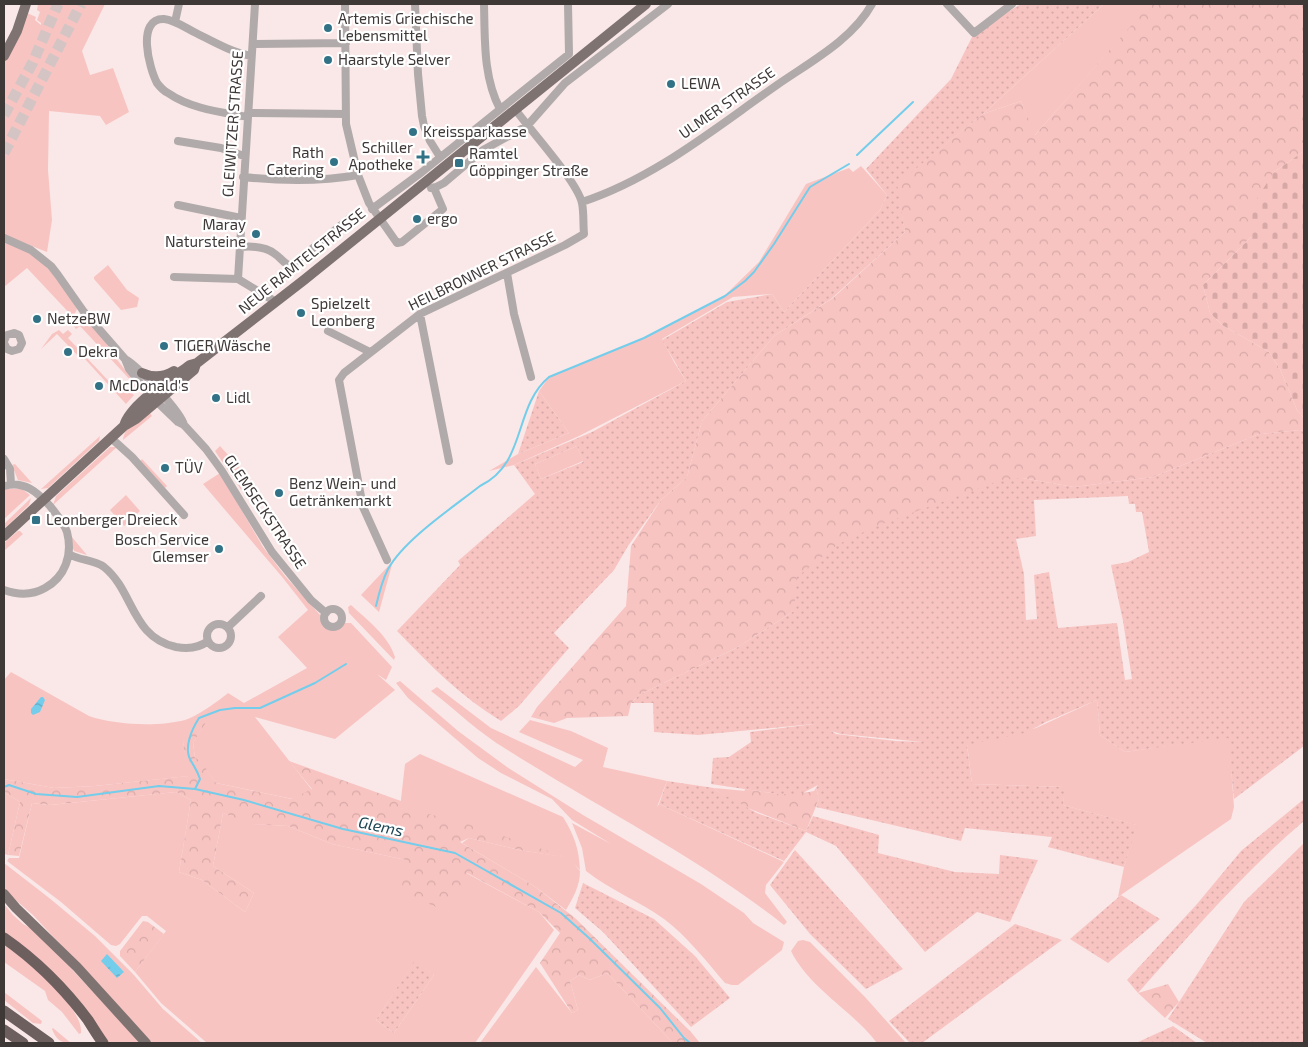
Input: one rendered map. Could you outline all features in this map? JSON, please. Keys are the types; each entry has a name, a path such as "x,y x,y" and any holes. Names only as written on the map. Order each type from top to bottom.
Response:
{"highway":[{"path":"4,938 30,958 62,988 103,1043"},
{"path":"4,1011 49,1043"},
{"path":"4,1030 22,1043"}],"main road":[{"path":"4,56 17,31 26,4"},
{"name":"NEUE RAMTELSTRASSE","path":"4,536 124,426 126,418 157,396 192,365 276,302 646,4"},
{"path":"142,373 152,376 163,376 192,365"},
{"path":"4,894 77,967 146,1043"},
{"path":"4,901 16,908"}],"street":[{"path":"175,22 180,4"},
{"name":"GLEIWITZER STRASSE","path":"238,279 254,4"},
{"path":"345,4 346,124 358,175 372,209 397,243 402,242 443,209 434,188 425,182"},
{"path":"415,4 422,116 430,141 440,157"},
{"path":"484,4 489,81 494,98 500,108"},
{"path":"372,209 569,54 568,4"},
{"path":"434,188 444,183 483,150 527,126 565,83 668,4"},
{"name":"ULMER STRASSE","path":"582,202 624,187 659,167 810,63 851,32 872,4"},
{"path":"946,4 974,33 1012,4"},
{"path":"251,56 236,53 175,22 163,19 155,20 148,30 148,56 158,85 185,103 248,115 346,114"},
{"path":"253,44 346,43"},
{"path":"514,109 566,175 582,202"},
{"path":"178,141 221,148 244,156"},
{"path":"243,177 311,180 358,175"},
{"name":"HEILBRONNER STRASSE","path":"387,560 363,507 340,380 344,373 420,314 565,246 584,234 582,202"},
{"path":"178,206 241,218"},
{"path":"240,247 263,248 270,251 286,265 291,266 351,217"},
{"name":"GLEMSECKSTRASSE","path":"4,238 30,250 51,266 84,312 125,359 142,373 157,396 178,422 184,425 222,471 272,552 311,600 326,613"},
{"path":"507,273 514,314 531,377"},
{"path":"174,277 238,279 276,302"},
{"path":"420,314 450,461"},
{"path":"328,331 370,352"},
{"name":"GLEMSECKSTRASSE","path":"125,359 129,369 157,396"},
{"path":"111,438 132,457 184,515"},
{"path":"4,458 10,469 7,485 26,486 37,492 44,499 56,513 66,531 69,554 65,569 52,585 29,594 19,594 4,590"},
{"path":"69,554 76,559 90,560 104,567 115,579 141,624 157,640 166,645 186,648 208,641"},
{"path":"228,628 261,596"},
{"path":"221,624 228,628 230,639 226,645 222,647 214,646 208,641 207,634 211,627 221,624"}],"green space":[{"path":"38,4 105,4 82,51 90,75 113,68 129,112 106,125 100,116 49,111 48,170 52,220 47,252 4,235 4,63 27,13 36,17 35,20 41,25 37,20 40,12 37,10"},
{"path":"1021,4 1104,4 983,114 897,184 905,232 831,299 774,336 702,421 687,477 661,500 628,546 614,570 554,633 569,648 519,706 501,721 486,712 433,668 397,631 460,565 458,561 535,494 514,465 592,432 686,381 662,340 727,302 772,294 784,312 880,210 887,195 866,169 951,79 974,33","holes":["577,446 583,462 541,479 535,464"]},
{"path":"1104,4 1151,4 1034,136 1021,101 983,114"},
{"path":"1150,4 1304,4 1304,151 1274,172 1251,237 1203,285 1210,313 1222,325 1269,352 1280,369 1297,410 1304,418 1304,431 1259,434 1153,477 1074,487 1022,478 794,611 738,647 639,695 631,703 628,716 567,718 554,723 531,717 537,707 626,606 631,546 661,500 687,477 702,421 774,336 833,298 905,232 896,184 983,114 1021,101 1035,135"},
{"path":"1304,151 1304,418 1297,410 1280,369 1269,352 1222,325 1210,313 1203,285 1251,237 1247,214 1274,172"},
{"path":"861,166 887,195 880,210 784,312 772,294 733,297 662,339 686,381 579,436 514,465 489,471 518,454 569,433 539,391 549,377 644,338 722,298 759,262 806,184 849,168 853,172"},
{"path":"4,242 29,253 44,264 62,286 77,309 73,317 27,268 4,287"},
{"path":"108,265 127,290 139,298 137,307 121,310 94,279"},
{"path":"81,319 89,323 98,332 140,390 136,393 131,388 134,384 80,326 76,329 73,325"},
{"path":"59,330 63,334 68,330 72,334 68,338 120,393 124,390 127,392 129,390 134,395 126,404 84,358 82,360 57,334 41,349 52,334"},
{"path":"539,391 569,433 518,454"},
{"path":"150,413 152,416 123,440 129,428"},
{"path":"1304,431 1304,746 1234,799 1228,738 1125,752 1100,735 1097,700 1025,733 967,745 972,784 1065,787 1063,805 1137,825 1124,867 1048,847 1052,837 965,828 961,841 816,807 819,799 816,788 818,785 801,794 778,794 711,784 713,758 729,757 751,742 750,732 814,724 698,735 654,732 653,703 631,703 639,695 738,647 794,611 797,577 837,545 874,527 1001,480 1022,478 1074,487 1153,477 1259,434","holes":["1128,496 1129,504 1135,504 1136,512 1142,512 1149,552 1128,562 1111,565 1123,621 1132,679 1125,680 1117,623 1058,628 1049,572 1034,575 1037,619 1026,620 1024,574 1016,539 1036,536 1034,500","831,731 841,734 923,742 836,734"]},
{"path":"100,436 99,441 48,488 41,489"},
{"path":"220,446 256,486 246,497 215,451"},
{"path":"577,446 583,461 541,479 535,464"},
{"path":"110,447 117,447 53,505 56,496"},
{"path":"142,459 167,486 165,488 140,462"},
{"path":"15,464 32,483 18,480 12,465"},
{"path":"220,473 263,547 285,576 322,617 327,627 334,628 345,623 351,623 392,667 386,680 377,674 395,690 335,739 255,717 312,790 293,799 216,783 200,761 195,758 193,743 208,718 183,742 189,776 95,786 54,788 4,779 4,680 11,672 89,716 124,723 162,724 190,718 208,708 228,693 244,703 307,668 278,637 308,610 203,484"},
{"path":"4,489 22,489 30,495 4,519"},
{"path":"126,495 140,511 124,526 110,510"},
{"path":"31,498 29,505 4,529 4,524"},
{"path":"18,531 23,534 4,551 4,543"},
{"path":"71,536 87,555 74,551 71,544"},
{"path":"393,561 379,612 361,595"},
{"path":"351,605 382,635 392,649 395,657 394,660 349,613 348,607"},
{"path":"400,681 458,731 507,767 583,815 701,884 744,913 753,923 784,942 782,950 738,985 725,983 681,933 664,919 586,871 582,848 572,823 611,844 572,820 552,799 501,773 478,758 408,698 396,683"},
{"path":"437,687 491,728 575,767 583,760 519,732 530,720 571,731 608,748 603,767 667,781 657,807 659,804 784,862 766,885 765,893 787,922 784,925 751,900 683,855 496,743 431,691"},
{"path":"1097,700 1100,735 1125,752 1229,737 1234,807 1231,819 1118,897 1136,825 1063,805 1064,787 972,784 967,744 1036,728"},
{"path":"198,716 210,716 193,743 195,758 200,760 216,783 292,799 312,789 289,761 401,801 401,808 459,821 569,858 519,850 469,838 460,842 534,886 575,918 700,1043 673,1043 607,973 590,980 579,975 570,981 578,1010 572,1013 540,963 560,933 539,912 467,873 448,912 401,892 406,860 332,844 288,826 250,824 223,813 213,866 254,893 245,912 202,880 179,872 191,800 176,792 50,805 32,803 19,856 8,855 20,802 4,792 4,779 54,788 95,786 188,776 183,742"},
{"path":"420,754 563,817 575,842 580,870 574,864 580,871 579,882 566,910 534,886 462,843 469,838 519,850 565,857 400,808 405,764"},
{"path":"667,781 714,788 757,813 806,831 813,816 879,835 878,853 955,872 999,874 1000,855 1038,860 1010,922 977,912 925,952 836,846 806,832 784,861 659,804"},
{"path":"714,788 746,791 740,805"},
{"path":"816,788 819,799 806,831 740,805 745,789 788,794 805,793 814,791"},
{"path":"4,792 20,802 8,855 4,854"},
{"path":"176,792 191,800 179,872 202,880 245,912 254,893 213,866 223,813 253,824 288,826 332,844 406,860 448,911 466,873 539,912 554,930 475,1043 207,1043 161,1003 135,972 166,931 147,916 142,916 120,944 116,946 111,945 61,902 7,861 9,858 19,858 32,803 50,805","holes":["415,961 434,975 394,1033 376,1020"]},
{"path":"1304,799 1304,821 1239,882 1138,993 1127,980 1197,904 1241,851"},
{"path":"1304,843 1304,1043 1207,1043 1168,1019 1244,902"},
{"path":"795,850 903,969 866,989 810,934 770,885"},
{"path":"4,863 95,936 133,974 163,1009 202,1043 152,1043 33,915 4,890"},
{"path":"583,883 654,919 695,956 730,998 691,1027 603,932 575,908"},
{"path":"1121,895 1160,919 1108,963 1070,939"},
{"path":"4,904 13,915 32,929 51,947 141,1043 107,1043 4,935"},
{"path":"143,921 148,922 164,934 135,972 120,956 120,951"},
{"path":"1015,924 1062,940 922,1043 910,1043 889,1021"},
{"path":"798,941 810,942 865,997 906,1043 877,1043 856,1020 820,988 799,964 791,951"},
{"path":"4,944 38,972 63,997 79,1022 81,1033 79,1034 62,1012 48,1000 45,991 4,962"},
{"path":"415,960 434,975 394,1033 376,1020"},
{"path":"536,967 572,1013 578,1010 570,981 579,975 590,980 607,973 673,1043 480,1043"},
{"path":"1168,984 1179,1002 1165,1018 1138,993"},
{"path":"4,992 42,1021 41,1024 33,1023 4,1000"},
{"path":"1173,1026 1197,1043 1136,1043"},
{"path":"53,1028 71,1043 59,1040"}],"water":[{"path":"41,697 45,700 40,712 33,715 31,709"},
{"path":"107,954 124,972 117,978 101,961"}],"waterway":[{"path":"857,155 913,102"},
{"path":"376,606 388,569 406,546 443,514 495,476 506,464 530,404 538,389 549,377 644,338 725,296 754,272 810,187 849,164"},
{"path":"195,789 200,779 189,756 188,745 191,733 199,718 220,710 260,708 315,683 346,664"},
{"name":"Glems","path":"4,787 9,785 36,794 77,797 159,786 195,789 244,800 343,829 455,853 561,913 660,1008 690,1043"}],"tunnel":[{"path":"4,115 33,62 58,4"},
{"path":"4,153 81,4"}],"place":[{"name":"Artemis Griechische Lebensmittel","path":"328,28"},
{"name":"Haarstyle Selver","path":"328,60"},
{"name":"LEWA","path":"671,84"},
{"name":"Kreissparkasse","path":"413,132"},
{"name":"Schiller Apotheke","path":"423,157"},
{"name":"Rath Catering","path":"334,162"},
{"name":"Ramtel Göppinger Straße","path":"459,163"},
{"name":"ergo","path":"417,219"},
{"name":"Maray Natursteine","path":"256,234"},
{"name":"Spielzelt Leonberg","path":"301,313"},
{"name":"NetzeBW","path":"37,319"},
{"name":"TIGER Wäsche","path":"164,346"},
{"name":"Dekra","path":"68,352"},
{"name":"McDonald's","path":"99,386"},
{"name":"Lidl","path":"216,398"},
{"name":"TÜV","path":"165,468"},
{"name":"Benz Wein- und Getränkemarkt","path":"279,493"},
{"name":"Leonberger Dreieck","path":"36,520"},
{"name":"Bosch Service Glemser","path":"219,549"}]}
